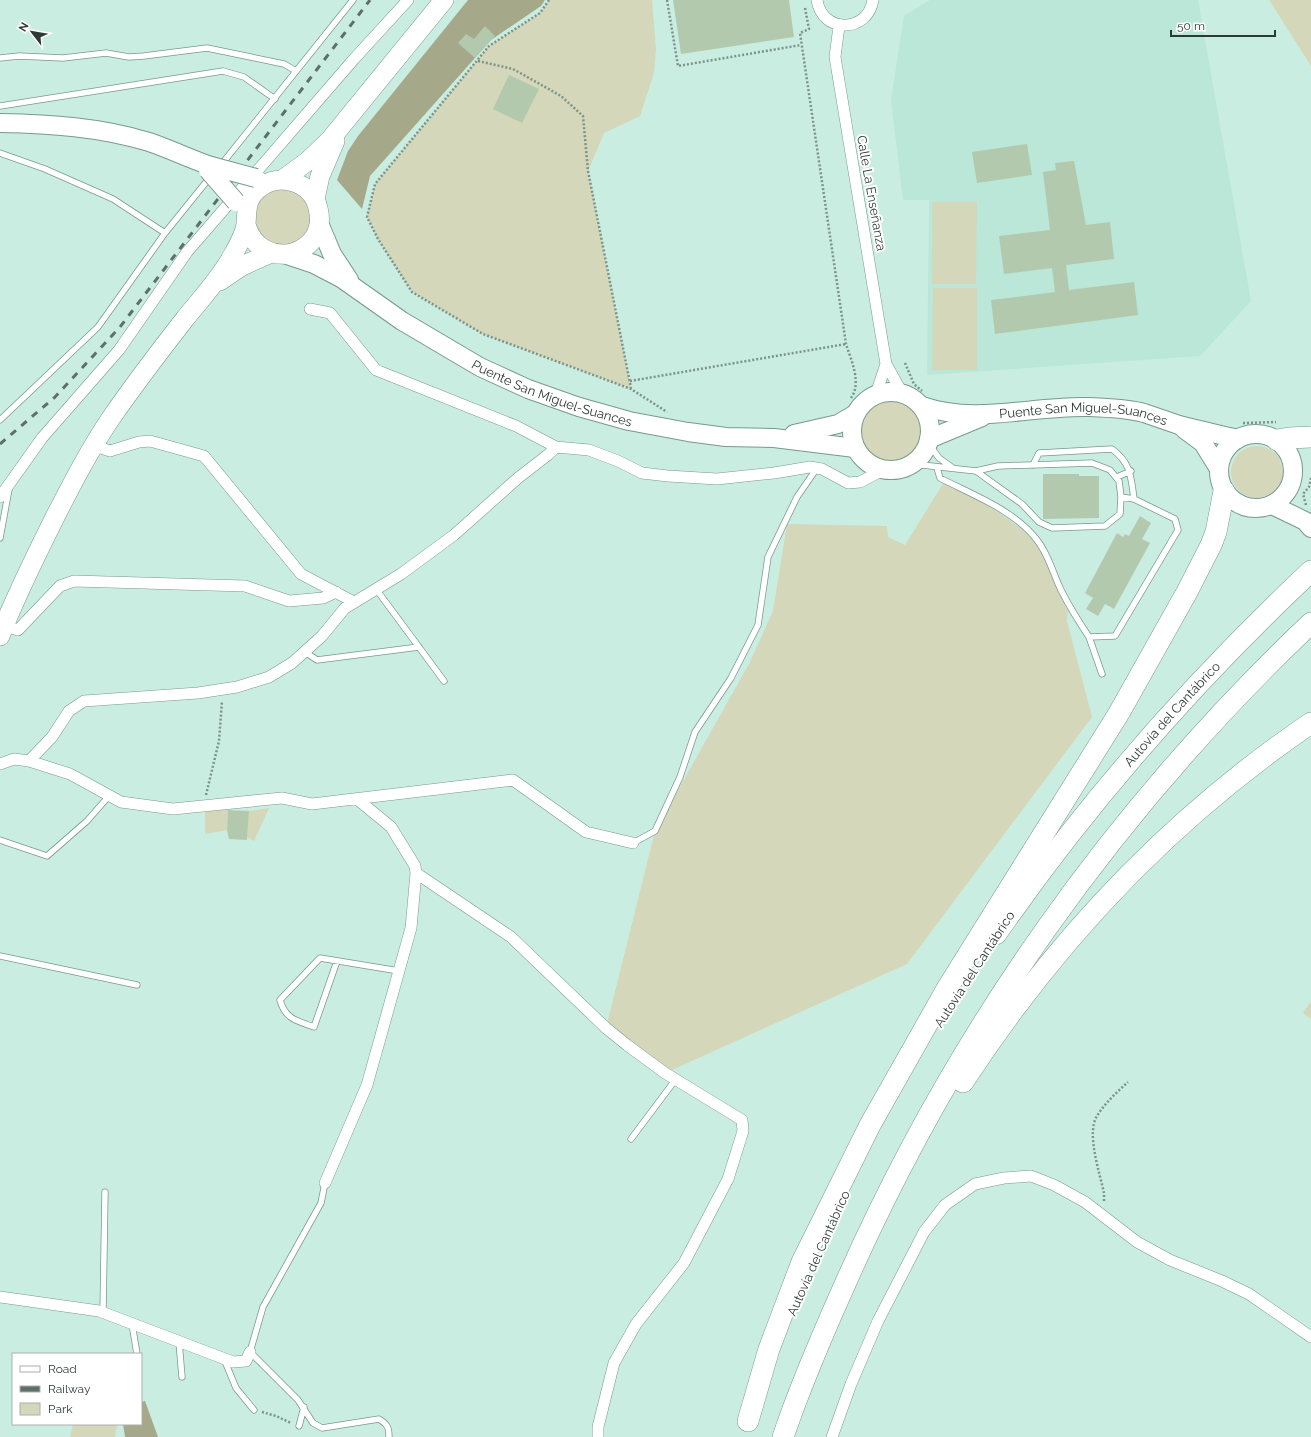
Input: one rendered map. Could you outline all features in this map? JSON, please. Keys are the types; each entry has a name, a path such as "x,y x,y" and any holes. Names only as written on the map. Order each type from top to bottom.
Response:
{"highway":[{"path":"6,618 66,496 94,446 128,395 206,294 229,261 242,214 253,194 270,180 319,151 346,122 444,0"},
{"path":"314,199 320,176 327,159 346,122"},
{"path":"206,294 242,266 279,254 295,253 308,244 313,238 319,223 319,210 314,199 301,185 270,180"},
{"path":"242,214 254,243 279,254"},
{"path":"1278,440 1311,437"},
{"path":"745,1429 769,1349 802,1262 870,1125 948,987 1119,714 1211,545 1216,532 1224,491"},
{"name":"Autovía del Cantábrico","path":"745,1429 795,1302 859,1164 914,1064 991,942 1059,847 1138,749 1212,668 1311,571"},
{"path":"785,1430 818,1345 863,1242 896,1175 948,1079 1003,991 1063,904 1153,790 1220,714 1311,623"},
{"path":"785,1430 824,1342 906,1180 952,1098 1027,991 1083,922 1159,845 1229,784 1276,747 1311,723"}],"main road":[{"path":"0,123 49,125 107,132 147,142 204,165 270,180"},
{"path":"204,165 242,214"},
{"name":"Puente San Miguel-Suances","path":"319,223 332,254 353,286"},
{"name":"Puente San Miguel-Suances","path":"279,254 328,270 353,286 396,318 455,354 499,377 550,397 604,414 673,430 726,437 774,438 855,448"},
{"name":"Puente San Miguel-Suances","path":"774,438 821,430 838,424 852,408 860,406 876,394 889,391 902,393 913,398 922,406 939,412 987,415 1044,408 1089,407 1143,413 1179,425 1238,439"},
{"path":"852,408 851,431 855,448 866,462 882,470 898,470 913,464 922,455 929,441 929,422 922,406"},
{"name":"Puente San Miguel-Suances","path":"929,441 987,415"},
{"name":"Puente San Miguel-Suances","path":"1179,425 1203,443 1219,468"},
{"path":"1258,434 1278,440 1285,447 1293,466 1291,486 1286,494 1272,505 1262,508 1250,508 1240,505 1231,499 1224,491 1220,480 1219,468 1222,457 1228,446 1238,439 1248,435 1258,434"},
{"path":"1291,486 1308,519"},
{"path":"1272,505 1308,519"}],"street":[{"path":"0,497 42,438 118,350 187,252 349,65 408,0"},
{"path":"817,0 819,9 824,17 839,26 857,24 865,18 870,10 873,0"},
{"name":"Calle La Enseñanza","path":"839,26 835,57 886,364 902,393"},
{"path":"310,309 330,313 376,370 516,426 556,447 589,450 618,461 642,473 717,479 774,473 810,467 822,469 848,482 860,482 882,470"},
{"name":"Calle La Enseñanza","path":"876,394 886,364"},
{"path":"94,446 110,451 139,442 150,441 204,456 301,574 354,602"},
{"path":"29,761 52,737 69,711 84,701 198,693 237,687 269,677 292,663 305,652 322,636 346,608 401,574 454,535 518,478 556,447"},
{"path":"6,618 18,630 60,586 74,581 245,586 289,601 323,598 336,592"},
{"path":"0,764 14,759 29,761 70,774 122,802 173,809 282,798 312,804 513,780 586,832 633,843"},
{"path":"325,1183 367,1085 411,928 416,873 415,866 391,827 357,798"},
{"path":"416,873 511,937 606,1028 627,1045 676,1079 742,1120 743,1131 728,1178 684,1263 636,1324 614,1363 598,1427 598,1437"},
{"path":"832,1437 851,1384 878,1322 924,1232 945,1205 975,1184 1004,1178 1031,1176 1085,1202 1137,1242 1170,1260 1222,1280 1249,1294 1311,1337"},
{"path":"0,1297 102,1313 233,1362 246,1361 250,1352"}],"lane":[{"path":"0,420 98,327 164,233 275,99 353,0"},
{"path":"0,58 19,56 63,58 106,53 129,57 172,54 207,48 284,64 296,71"},
{"path":"0,106 223,71 244,77 275,99"},
{"path":"0,153 45,169 113,199 164,233"},
{"path":"929,441 940,458 953,468"},
{"path":"1033,465 1039,453 1112,449 1121,455 1131,471 1134,499"},
{"path":"913,464 937,468 953,468 976,471 998,466 1092,463 1110,470 1119,481 1121,497 1120,514 1105,526 1052,528 1039,522 1022,504 976,471"},
{"path":"633,843 655,831 680,777 694,732 731,678 758,625 768,557 797,497 817,468"},
{"path":"937,468 940,478 992,505 1020,524 1037,539 1045,552 1060,589 1089,638 1102,674"},
{"path":"1116,477 1131,471"},
{"path":"0,538 10,483"},
{"path":"1089,638 1115,636 1178,530 1175,519 1134,499 1121,497"},
{"path":"376,589 444,681"},
{"path":"305,652 317,660 419,648"},
{"path":"0,840 47,856 87,821 109,796"},
{"path":"0,956 137,985"},
{"path":"337,961 314,1027 293,1020 283,1011 280,1000 320,958 399,971"},
{"path":"631,1139 676,1079"},
{"path":"325,1183 321,1203 263,1307 250,1352 304,1407 313,1423 322,1428 379,1419 386,1423 389,1428 389,1437"},
{"path":"102,1313 106,1192"},
{"path":"132,1324 137,1353"},
{"path":"179,1342 182,1377"},
{"path":"224,1359 236,1388 254,1410"},
{"path":"299,1426 304,1407"}],"path":[{"path":"549,0 540,13 489,46 375,184 367,216 378,239 412,292 483,334 631,388 674,416"},
{"path":"667,0 678,66 802,45"},
{"path":"804,0 809,29 800,33 846,344 855,373 855,393 852,408"},
{"path":"478,61 513,69 561,96 583,116 588,171 631,388"},
{"path":"630,381 846,344"},
{"path":"659,413 666,414"},
{"path":"1308,519 1303,494 1309,487 1311,478"},
{"path":"203,805 219,741 223,689"},
{"path":"1104,1216 1104,1194 1092,1134 1096,1117 1110,1099 1128,1082"},
{"path":"254,1410 276,1416 299,1426"}],"shaded area":[{"path":"468,0 545,0 541,6 491,40 370,176 362,209 337,180 348,151 358,136"},
{"path":"930,0 1198,0 1251,301 1200,356 927,375 929,200 903,200 891,100 904,16"},
{"path":"145,1401 158,1437 125,1437 123,1425 142,1425 142,1402"}],"green space":[{"path":"549,0 652,0 656,49 654,73 640,116 604,133 588,171 631,389 483,334 412,292 378,239 367,217 375,184 489,46 540,13"},
{"path":"1269,0 1311,0 1311,66"},
{"path":"282,188 298,193 306,201 311,217 306,233 298,241 282,246 266,241 258,233 253,217 258,201 266,193"},
{"path":"932,202 977,202 976,284 932,284"},
{"path":"933,288 977,288 977,370 932,370"},
{"path":"890,399 902,402 912,408 918,418 921,430 918,442 912,452 902,458 890,461 878,458 868,452 862,442 859,430 862,418 868,408 878,402"},
{"path":"1257,446 1271,450 1279,458 1283,472 1279,486 1271,494 1257,498 1243,494 1235,486 1231,472 1235,458 1243,450"},
{"path":"944,482 1012,522 1035,543 1044,556 1054,576 1068,612 1067,621 1092,717 907,964 665,1073 606,1028 655,831 749,664 773,611 787,524 887,526 888,537 905,545"},
{"path":"269,808 254,841 247,837 249,811"},
{"path":"228,810 227,830 205,834 205,811"},
{"path":"1311,1001 1311,1019 1303,1013"},
{"path":"73,1425 117,1425 115,1437 70,1437"}],"building":[{"path":"673,0 789,0 794,37 681,54"},
{"path":"485,26 495,36 475,58 458,43 466,34 474,39"},
{"path":"509,75 539,89 522,123 493,109"},
{"path":"1027,144 1032,175 977,183 972,152"},
{"path":"1074,161 1086,225 1110,222 1114,259 1066,265 1069,290 1134,282 1138,315 995,334 991,300 1055,292 1052,268 1004,274 999,236 1050,230 1043,172 1056,170 1055,163"},
{"path":"1043,474 1079,474 1079,476 1099,476 1099,518 1043,519"},
{"path":"1140,516 1151,523 1142,539 1150,543 1114,609 1105,604 1098,616 1086,609 1093,598 1085,593 1117,533 1123,537 1125,534 1129,536"},
{"path":"228,810 249,811 247,840 229,839 227,830"}],"railway":[{"path":"0,444 55,397 120,327 370,0"}]}
